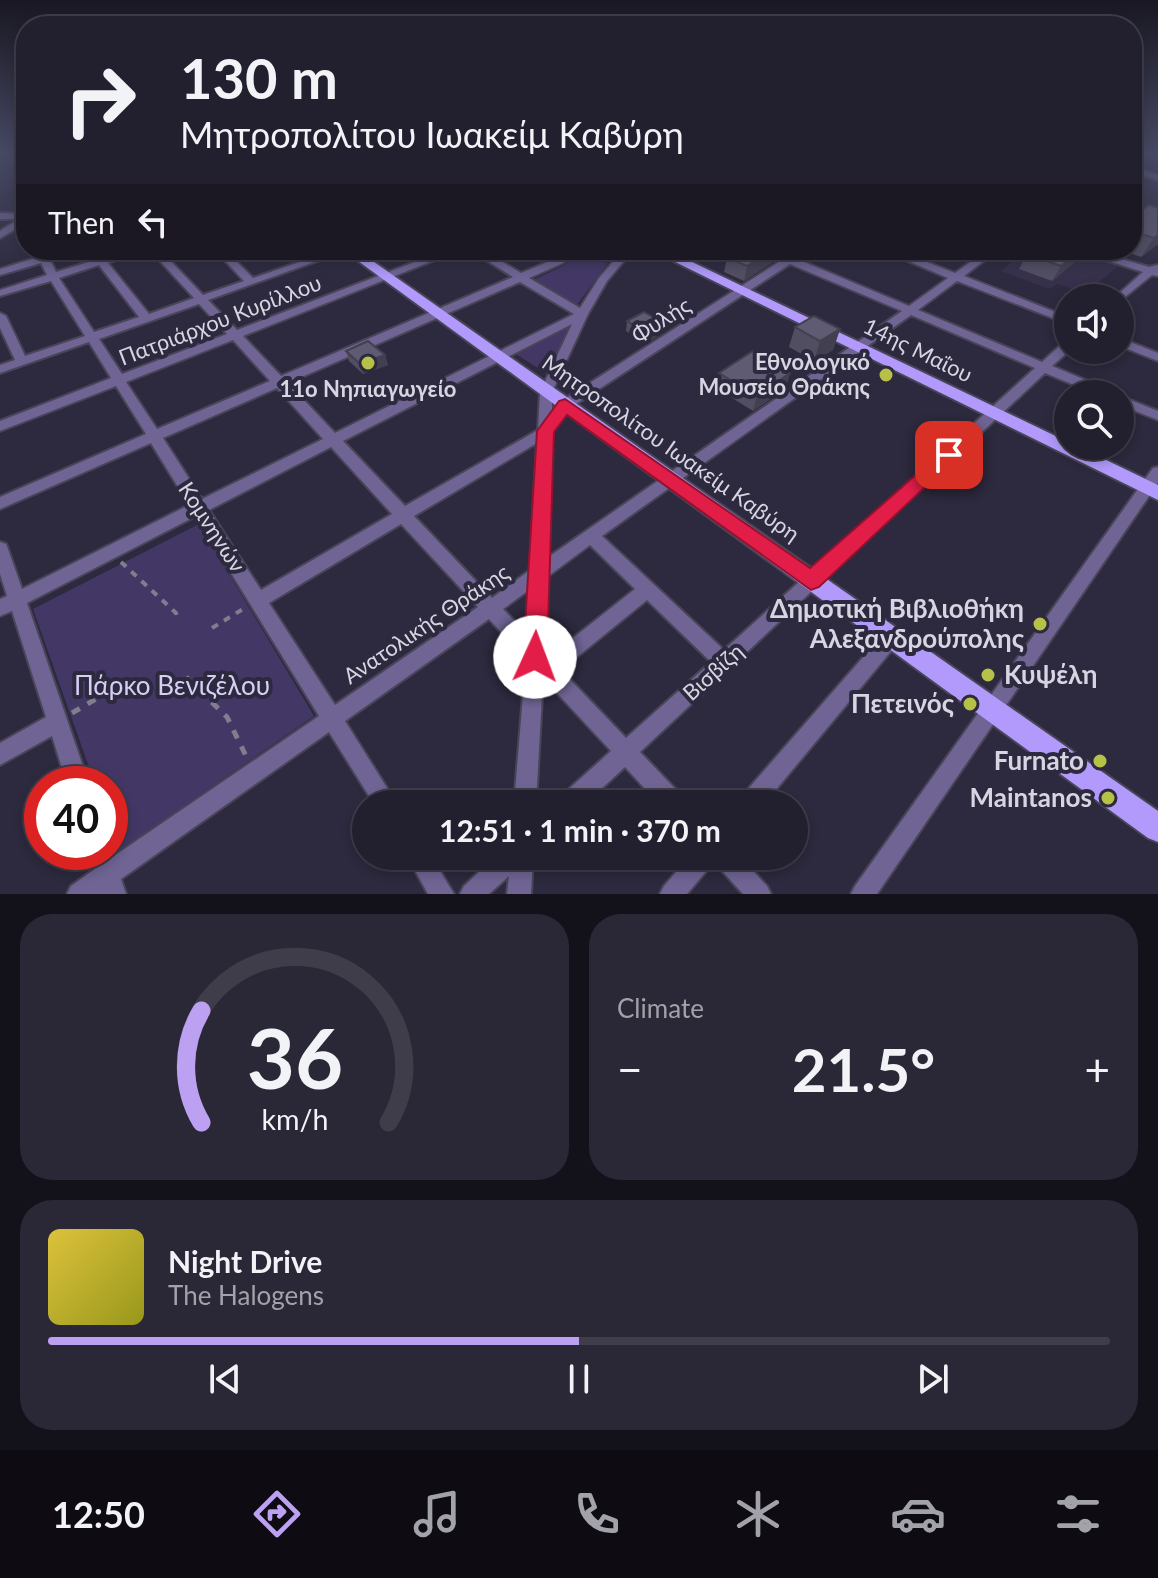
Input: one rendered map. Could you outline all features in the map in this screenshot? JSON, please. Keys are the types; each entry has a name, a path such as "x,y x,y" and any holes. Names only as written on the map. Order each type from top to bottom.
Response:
{"main road":[{"name":"Μητροπολίτου Ιωακείμ Καβύρη","path":"360,260 1158,828"},
{"name":"14ης Μαΐου","path":"678,260 995,413 1154,484"}],"street":[{"path":"0,272 30,260"},
{"name":"Κομνηνών","path":"45,260 377,790"},
{"path":"0,293 104,260"},
{"path":"164,260 661,790"},
{"path":"230,260 251,282"},
{"path":"0,369 316,260"},
{"name":"Πατριάρχου Κυρίλλου","path":"0,426 430,260"},
{"path":"492,260 582,314"},
{"path":"0,503 560,260"},
{"path":"527,790 541,664 539,574 546,431 582,314 620,260"},
{"path":"788,260 1075,380"},
{"name":"Φυλής","path":"555,398 743,291 788,260"},
{"path":"912,260 1054,316"},
{"name":"Ανατολικής Θράκης","path":"79,894 331,716 490,609 979,260"},
{"path":"1119,260 1155,269"},
{"path":"101,261 147,319"},
{"path":"1134,286 1155,269"},
{"path":"8,604 582,314"},
{"path":"0,316 22,362"},
{"path":"1134,348 1158,357"},
{"name":"Βισβίζη","path":"584,790 1054,358"},
{"path":"1134,406 1158,416"},
{"path":"259,600 546,431"},
{"path":"863,894 990,708 1154,484"},
{"path":"591,536 724,662"},
{"path":"0,549 8,604 58,721 72,766"},
{"path":"541,664 648,589"},
{"path":"762,790 891,638"},
{"path":"0,755 58,721"},
{"path":"427,870 442,894"},
{"path":"472,894 498,870"},
{"path":"519,894 521,870"},
{"path":"672,894 693,870"},
{"path":"736,870 759,894"}],"path":[{"path":"110,552 176,613 177,618"},
{"path":"212,628 259,600"},
{"path":"58,721 134,677"},
{"path":"186,677 227,717 254,771"}],"shaded area":[{"path":"1014,260 1124,261 1097,284 1054,284 1049,289 1001,271"}],"green space":[{"path":"570,260 608,263 577,305 533,280"},
{"path":"574,322 546,373 514,353"},
{"name":"Πάρκο Βενιζέλου","path":"199,524 314,716 128,845 128,766 89,766 33,609"}],"building":[{"path":"1149,205 1158,208 1158,235 1154,238 1142,234 1142,210"},
{"path":"732,260 757,260 747,266"},
{"path":"1044,260 1068,260 1061,266"},
{"path":"644,312 663,323 648,333 627,321"},
{"path":"814,316 840,329 820,341 795,327"},
{"path":"368,341 385,355 360,364 346,351"},
{"path":"753,351 790,373 757,396 719,373"}],"place":[{"name":"11ο Νηπιαγωγείο","path":"368,363"},
{"name":"Εθνολογικό Μουσείο Θράκης","path":"886,375"},
{"name":"Δημοτική Βιβλιοθήκη Αλεξανδρούπολης","path":"1040,624"},
{"name":"Κυψέλη","path":"988,675"},
{"name":"Πετεινός","path":"970,704"},
{"name":"Furnato","path":"1100,761"},
{"name":"Maintanos","path":"1108,798"}],"route":[{"path":"535,657 546,431 565,405 811,581 949,455"}]}
